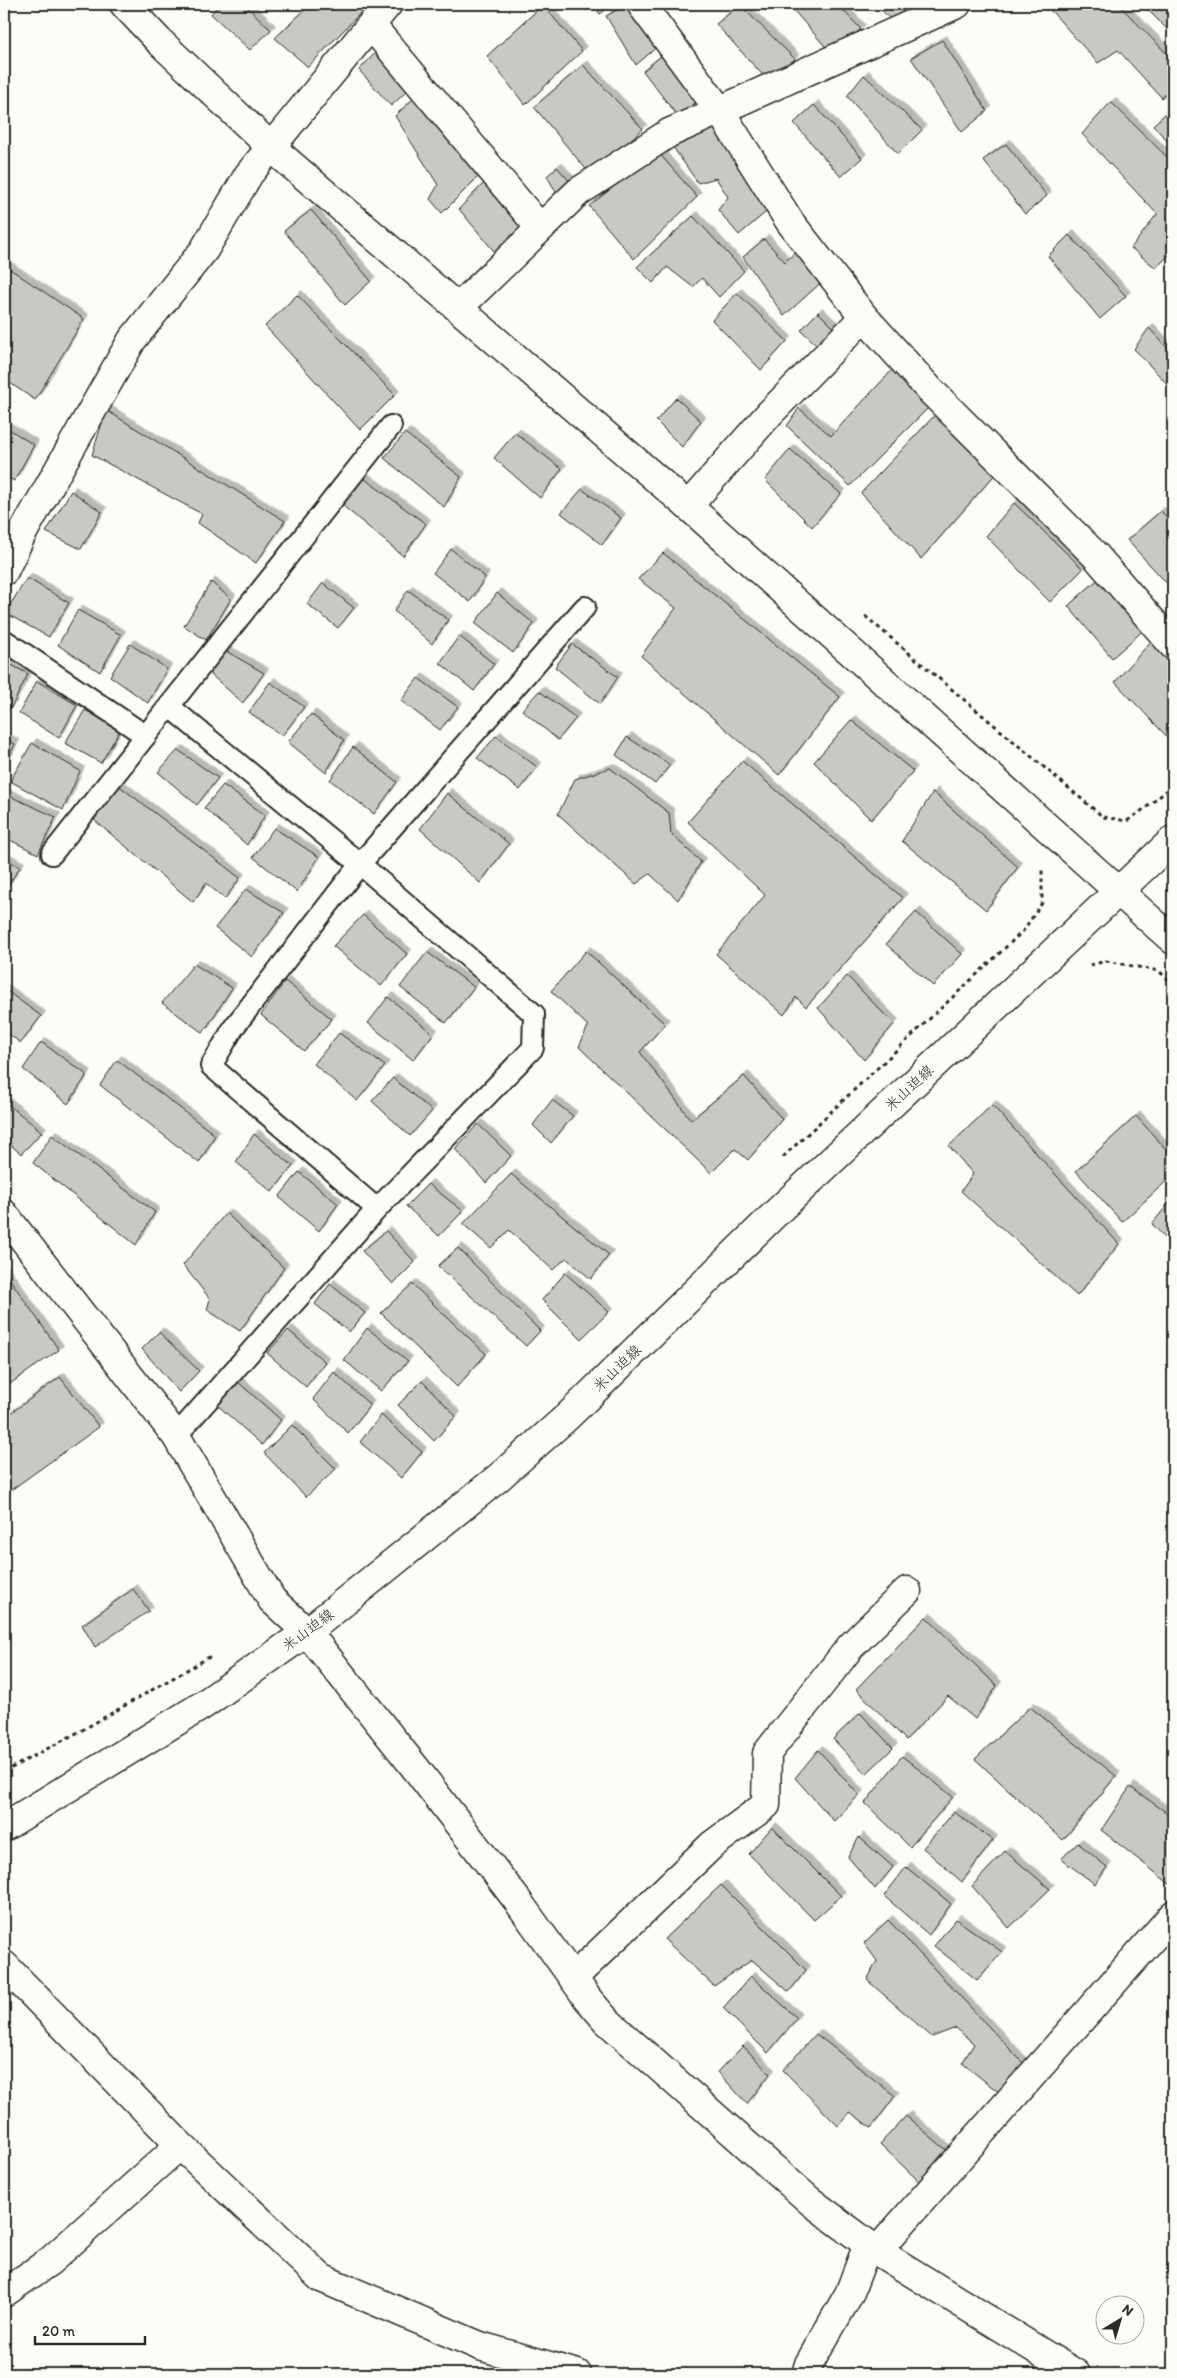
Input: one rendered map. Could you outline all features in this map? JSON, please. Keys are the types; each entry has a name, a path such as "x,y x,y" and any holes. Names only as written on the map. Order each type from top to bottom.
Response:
{"street":[{"path":"124,4 159,41 272,148 688,506 1173,940"},
{"path":"4,571 22,534 132,340 204,250 249,174 388,4"},
{"path":"641,4 720,111 790,222 864,317 930,390 1095,555 1173,645"},
{"path":"459,308 578,192 669,133 957,4"},
{"path":"371,25 540,228"},
{"path":"688,506 770,413 864,317"},
{"name":"米山迫線","path":"4,1827 203,1705 307,1632 454,1515 568,1416 779,1210 1173,840"},
{"path":"4,1214 176,1436 272,1600 307,1632 418,1770 606,2020 810,2201 872,2247 1076,2374"},
{"path":"573,1978 712,1845 766,1805 767,1752 851,1646 907,1591"},
{"path":"806,2374 809,2364 849,2294 872,2247 1173,1916"},
{"path":"4,1965 180,2145 321,2278 480,2346 577,2374"},
{"path":"4,2293 50,2261 180,2145"}],"lane":[{"path":"52,854 392,426"},
{"path":"377,1208 211,1066 234,1027 360,864 584,607"},
{"path":"4,640 146,736"},
{"path":"170,707 360,864 534,1014 534,1048 377,1208 176,1436"}],"path":[{"path":"1127,821 1152,804 1173,786"},
{"path":"782,1158 1023,932 1042,903"},
{"path":"1084,967 1106,961 1159,971 1173,984"},
{"path":"4,1772 84,1729 218,1652"}],"building":[{"path":"219,4 244,4 271,30 250,50 211,14"},
{"path":"311,4 369,4 308,67 275,38"},
{"path":"593,4 613,4 600,14"},
{"path":"628,4 658,46 636,65 606,16"},
{"path":"788,4 837,4 861,29 831,53"},
{"path":"876,4 913,4 891,20"},
{"path":"1045,4 1118,4 1173,60 1173,84 1162,98 1118,50 1098,63"},
{"path":"1142,4 1173,4 1173,35"},
{"path":"543,5 582,51 525,105 487,56"},
{"path":"740,5 795,59 769,82 716,24"},
{"path":"942,40 987,111 962,132 911,58"},
{"path":"379,49 413,85 391,106 359,70"},
{"path":"666,52 700,98 679,118 643,71"},
{"path":"583,65 643,129 590,174 534,107"},
{"path":"864,75 922,130 898,154 847,96"},
{"path":"417,95 484,171 442,213 430,199 438,185 395,116"},
{"path":"1111,102 1173,163 1173,251 1156,268 1131,248 1157,214 1082,134"},
{"path":"814,105 862,158 841,177 794,123"},
{"path":"1173,107 1173,147 1153,125"},
{"path":"715,122 772,207 739,235 718,210 728,197 716,178 698,183 673,147"},
{"path":"1006,144 1047,196 1025,214 983,160"},
{"path":"658,152 697,197 634,259 589,206"},
{"path":"557,167 574,186 560,199 547,176"},
{"path":"484,183 526,228 498,256 459,209"},
{"path":"311,210 371,281 345,305 284,231"},
{"path":"693,216 744,271 719,297 702,278 693,287 667,267 653,283 637,267"},
{"path":"1069,235 1126,296 1100,319 1048,256"},
{"path":"764,239 785,262 799,249 825,279 784,316 743,257"},
{"path":"4,265 84,319 35,400 4,379"},
{"path":"737,293 787,341 761,370 712,320"},
{"path":"297,295 395,395 360,430 265,326"},
{"path":"818,312 838,332 822,350 801,330"},
{"path":"1149,328 1173,354 1173,390 1134,349"},
{"path":"893,369 931,405 850,486 787,426 799,408 831,436"},
{"path":"676,398 701,421 682,447 656,421"},
{"path":"106,410 285,521 256,563 198,523 202,514 92,455"},
{"path":"937,413 997,472 921,559 861,493"},
{"path":"4,426 34,445 14,481 4,475"},
{"path":"405,433 461,477 444,507 384,458"},
{"path":"515,433 562,469 540,498 494,458"},
{"path":"790,449 841,494 812,527 765,480"},
{"path":"362,477 426,524 403,556 342,505"},
{"path":"582,489 621,518 602,545 561,513"},
{"path":"71,491 102,512 81,549 46,532"},
{"path":"1014,503 1083,569 1050,602 986,536"},
{"path":"1161,511 1173,524 1173,590 1127,540"},
{"path":"451,549 485,577 470,602 433,573"},
{"path":"663,553 840,697 779,775 641,656 676,608 638,579"},
{"path":"1102,576 1146,628 1112,658 1068,606"},
{"path":"27,578 69,603 49,637 5,613"},
{"path":"211,582 231,599 206,640 184,626"},
{"path":"323,583 354,608 338,628 307,604"},
{"path":"408,590 448,620 432,644 394,611"},
{"path":"497,593 534,624 513,653 475,623"},
{"path":"78,610 121,635 100,672 58,645"},
{"path":"459,636 494,664 474,691 440,663"},
{"path":"1155,637 1173,658 1173,743 1115,682"},
{"path":"130,644 167,669 148,703 110,676"},
{"path":"572,644 618,677 600,704 555,667"},
{"path":"226,651 264,673 243,703 209,673"},
{"path":"4,661 28,674 11,708 4,704"},
{"path":"418,678 458,707 440,730 401,701"},
{"path":"37,681 77,705 59,738 19,713"},
{"path":"270,682 304,707 282,736 249,712"},
{"path":"539,691 576,718 558,740 522,710"},
{"path":"85,710 120,730 101,763 65,743"},
{"path":"311,714 344,740 326,773 288,742"},
{"path":"851,720 913,771 871,820 814,762"},
{"path":"496,736 537,767 520,790 477,758"},
{"path":"627,737 670,765 655,784 616,755"},
{"path":"4,738 15,744 4,767"},
{"path":"32,743 80,771 63,810 10,781"},
{"path":"353,747 397,782 374,814 330,780"},
{"path":"178,750 218,778 197,805 158,772"},
{"path":"742,761 903,898 806,1007 796,997 784,1015 716,954 765,895 688,822"},
{"path":"610,768 669,813 671,834 701,862 678,900 650,874 636,884 558,814 575,779"},
{"path":"118,785 240,878 225,899 206,883 193,902 94,820"},
{"path":"223,785 265,815 247,845 204,808"},
{"path":"933,792 1018,867 986,910 902,841"},
{"path":"447,793 509,844 480,883 420,829"},
{"path":"5,794 56,817 38,854 4,837"},
{"path":"274,828 319,857 297,892 253,857"},
{"path":"4,858 20,867 4,891"},
{"path":"246,889 284,913 252,957 215,928"},
{"path":"916,912 962,954 933,986 886,944"},
{"path":"363,915 407,954 381,986 333,946"},
{"path":"586,951 665,1024 640,1052 691,1120 744,1076 782,1119 748,1160 735,1149 711,1173 579,1047 588,1026 551,991"},
{"path":"427,952 474,987 446,1023 400,987"},
{"path":"194,964 232,988 203,1033 162,1003"},
{"path":"847,976 894,1024 864,1060 818,1008"},
{"path":"285,981 332,1019 304,1051 261,1015"},
{"path":"4,989 41,1016 21,1043 4,1031"},
{"path":"388,997 433,1034 413,1060 368,1023"},
{"path":"339,1033 385,1066 357,1101 314,1064"},
{"path":"41,1042 87,1075 68,1104 23,1069"},
{"path":"117,1060 215,1135 199,1163 100,1085"},
{"path":"393,1078 432,1111 410,1136 372,1101"},
{"path":"552,1100 573,1116 551,1143 533,1125"},
{"path":"4,1101 42,1132 21,1154 4,1139"},
{"path":"992,1105 1119,1244 1077,1296 961,1191 973,1174 949,1146"},
{"path":"1136,1116 1173,1157 1173,1175 1122,1222 1076,1171"},
{"path":"478,1124 511,1156 486,1183 455,1149"},
{"path":"254,1134 293,1166 272,1192 236,1162"},
{"path":"52,1135 155,1212 136,1245 33,1163"},
{"path":"299,1172 338,1204 319,1231 279,1197"},
{"path":"511,1174 609,1255 591,1279 566,1258 553,1270 509,1230 491,1248 463,1224"},
{"path":"428,1184 463,1211 439,1236 406,1206"},
{"path":"1173,1198 1173,1240 1170,1243 1152,1224"},
{"path":"226,1213 284,1268 240,1331 207,1310 210,1299 183,1265"},
{"path":"386,1231 415,1262 393,1284 362,1251"},
{"path":"458,1248 540,1331 526,1346 438,1266"},
{"path":"4,1271 59,1350 4,1388"},
{"path":"565,1273 609,1312 581,1339 542,1300"},
{"path":"330,1284 365,1313 349,1332 315,1304"},
{"path":"412,1284 486,1354 457,1387 381,1313"},
{"path":"367,1328 408,1361 381,1391 344,1360"},
{"path":"288,1330 325,1362 306,1387 267,1353"},
{"path":"159,1332 199,1371 179,1392 142,1349"},
{"path":"334,1372 370,1405 348,1433 313,1399"},
{"path":"60,1377 99,1427 4,1495 4,1418"},
{"path":"422,1381 456,1416 434,1441 398,1405"},
{"path":"238,1382 281,1420 262,1445 215,1403"},
{"path":"381,1415 422,1452 401,1478 360,1442"},
{"path":"292,1425 336,1469 306,1497 264,1453"},
{"path":"133,1589 149,1611 95,1647 82,1625"},
{"path":"926,1617 997,1686 975,1719 948,1696 906,1740 856,1689"},
{"path":"1030,1707 1116,1776 1063,1840 975,1759"},
{"path":"860,1713 893,1748 866,1774 833,1739"},
{"path":"818,1750 859,1795 834,1821 795,1778"},
{"path":"902,1756 953,1797 910,1847 865,1803"},
{"path":"1130,1787 1173,1817 1173,1883 1171,1885 1101,1830"},
{"path":"954,1812 993,1840 962,1882 923,1848"},
{"path":"772,1827 841,1896 814,1920 749,1854"},
{"path":"859,1837 893,1867 875,1889 848,1857"},
{"path":"1078,1843 1107,1867 1095,1884 1061,1859"},
{"path":"1005,1851 1050,1889 1009,1928 972,1886"},
{"path":"906,1867 951,1904 929,1935 884,1896"},
{"path":"721,1885 806,1970 789,1992 752,1960 714,1986 664,1939"},
{"path":"956,1919 1002,1952 977,1980 934,1946"},
{"path":"888,1920 1024,2064 1001,2094 962,2063 974,2044 956,2028 932,2037 867,1980 877,1961 864,1943"},
{"path":"751,1976 797,2018 768,2053 723,2008"},
{"path":"816,2034 895,2096 871,2128 850,2112 838,2126 783,2070"},
{"path":"743,2046 770,2074 747,2104 718,2072"},
{"path":"906,2116 950,2153 924,2186 880,2144"}]}
